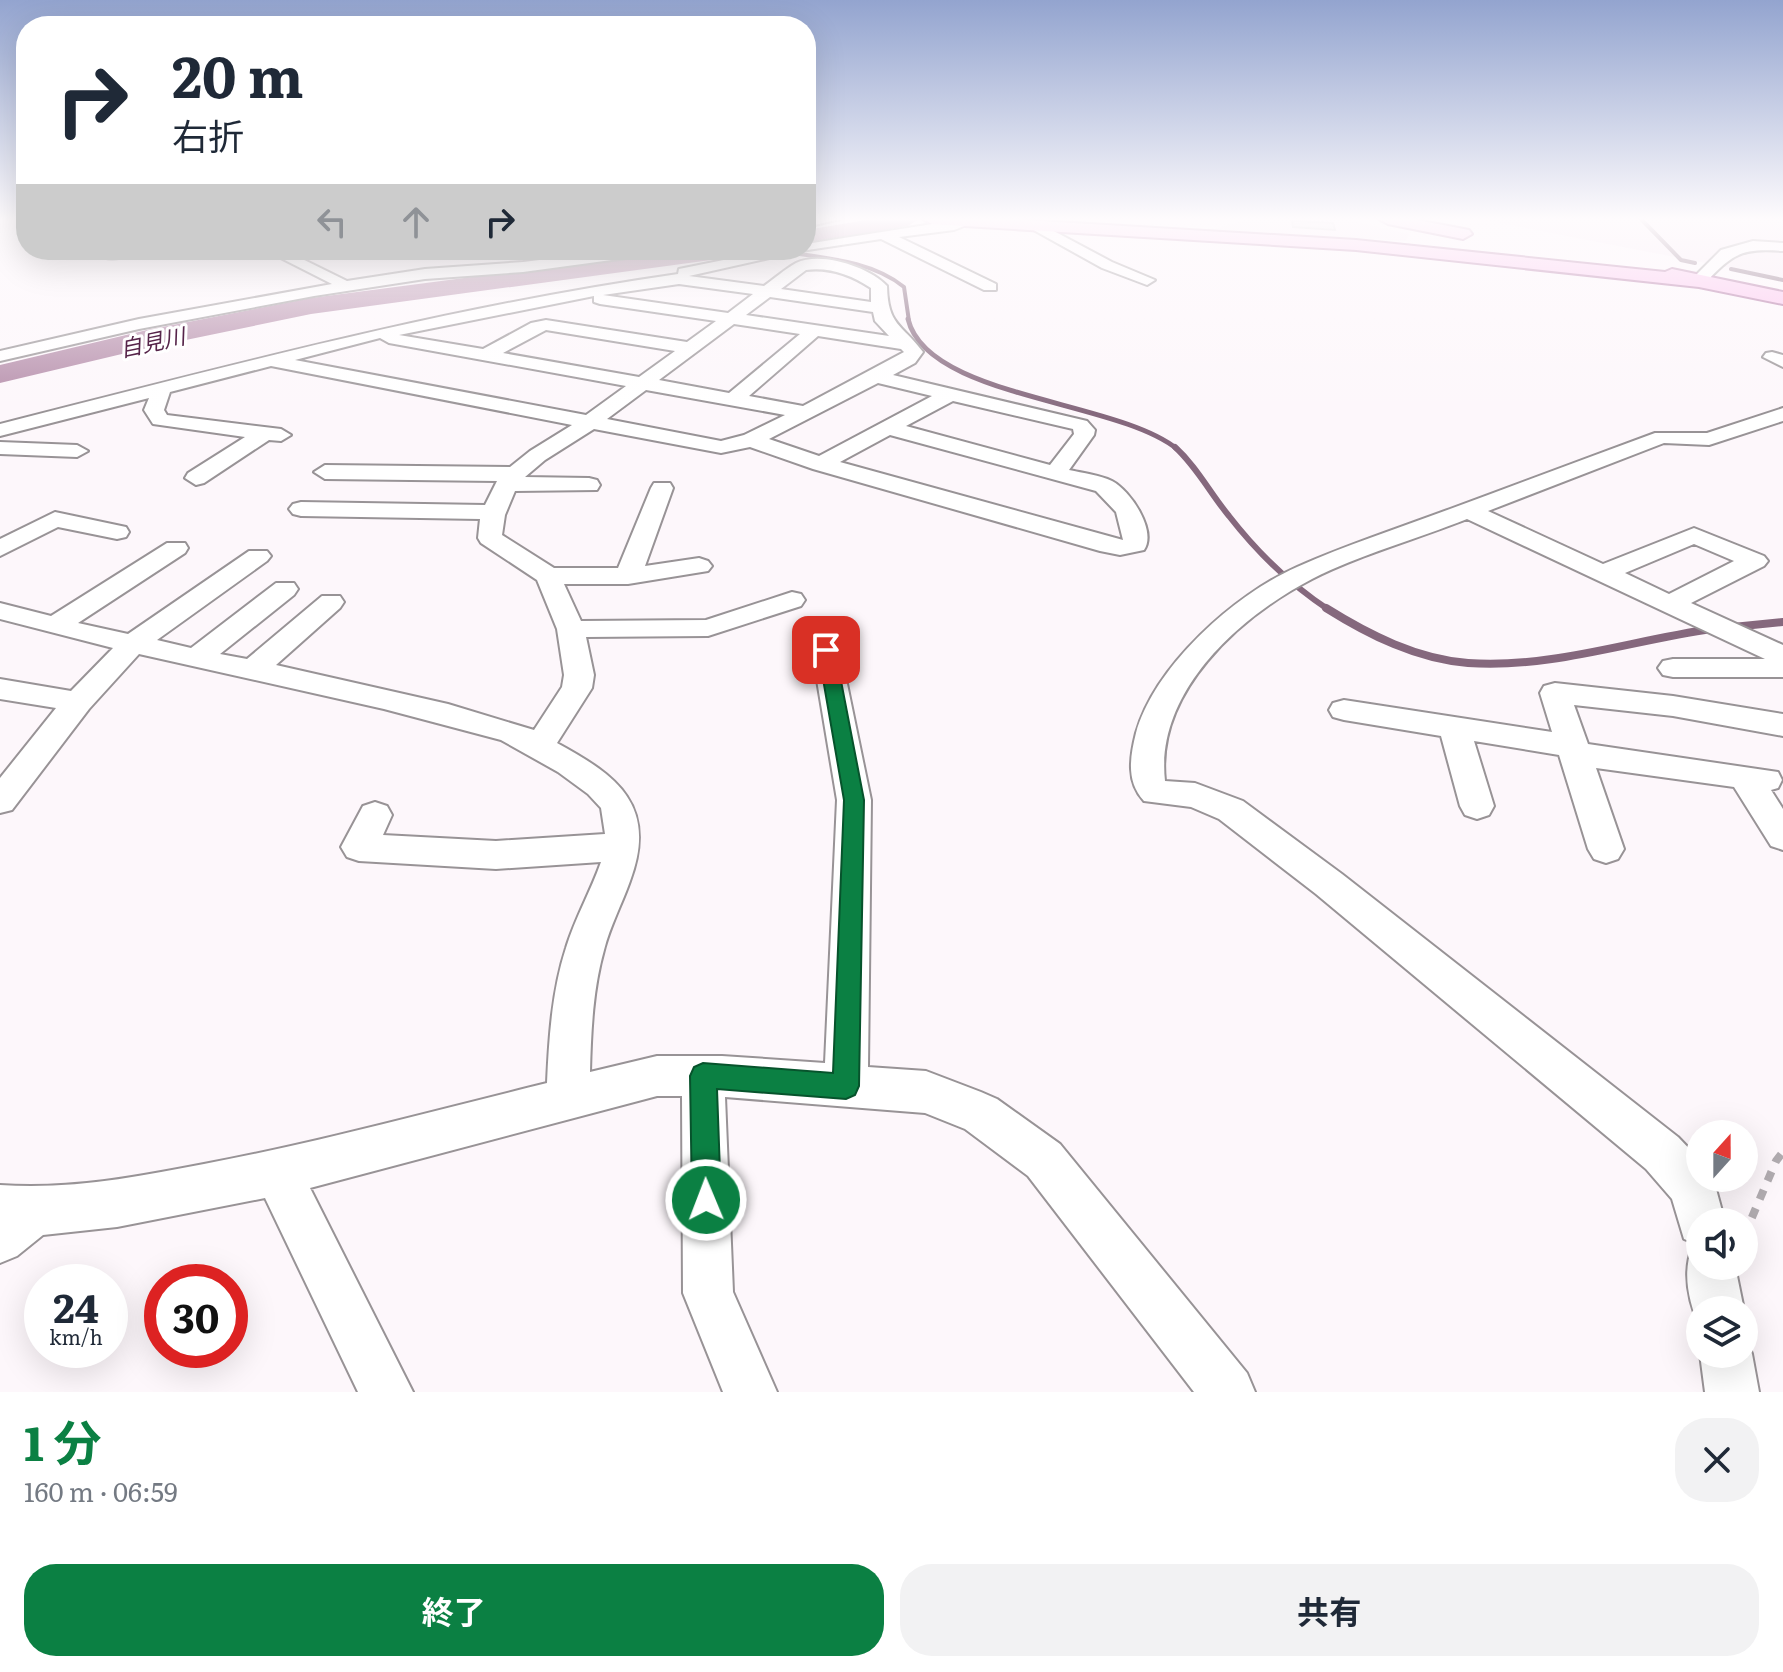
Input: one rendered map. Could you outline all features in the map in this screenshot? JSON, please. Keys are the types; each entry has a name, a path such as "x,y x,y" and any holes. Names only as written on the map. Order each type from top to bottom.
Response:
{"main road":[{"path":"1725,284 1783,298"},
{"path":"1742,284 1783,290"}],"street":[{"path":"0,356 155,321 360,284"},
{"path":"570,295 577,287 598,284"},
{"path":"0,430 371,335 639,284"},
{"path":"708,284 880,308"},
{"path":"699,566 628,576 548,576 490,538 494,512 509,479 525,461 590,422 779,284"},
{"path":"267,360 721,447 751,440 909,359 914,352 887,326 880,308 879,286 875,284"},
{"path":"984,284 990,287"},
{"path":"570,295 906,344"},
{"path":"486,355 546,325 692,348"},
{"path":"734,399 814,331"},
{"path":"371,335 804,412"},
{"path":"92,386 200,360 214,373"},
{"path":"874,376 1080,425 1085,430 1084,435 1057,471"},
{"path":"162,388 154,410 154,415 160,420 273,434 196,478"},
{"path":"821,464 950,394"},
{"path":"1698,1208 1693,1187 1662,1153 1329,884 1231,810 1195,795 1156,792 1148,784 1147,747 1163,705 1184,671 1238,615 1272,590 1304,573 1662,437 1709,439 1783,414"},
{"path":"751,440 821,464 1109,546 1128,548 1135,545 1134,528 1112,491 1093,481 888,428"},
{"path":"0,448 77,451"},
{"path":"378,453 336,472 301,509 494,512"},
{"path":"336,472 589,485"},
{"path":"628,576 662,488"},
{"path":"1468,511 1782,658"},
{"path":"0,549 55,519 117,532"},
{"path":"1603,573 1694,535 1755,561 1669,604"},
{"path":"56,625 176,548"},
{"path":"0,801 78,702 133,644 258,556"},
{"path":"539,746 577,688 579,675 571,629 548,576"},
{"path":"199,656 285,589"},
{"path":"571,629 708,628 792,600"},
{"path":"255,668 331,602"},
{"path":"0,611 485,724 512,732 539,746 594,782 615,801 623,828 615,869 584,950 568,1057 568,1098"},
{"path":"826,650 854,800 846,1086"},
{"path":"1673,668 1782,658"},
{"path":"0,689 78,702"},
{"path":"1606,849 1555,693 1673,706 1783,725"},
{"path":"1344,710 1755,779 1783,837"},
{"path":"1454,727 1477,806"},
{"path":"375,815 359,847 496,855 620,847"},
{"path":"10,1220 278,1174 657,1076 703,1076 926,1092 981,1114 1044,1160 1228,1392"},
{"path":"703,1076 708,1293 750,1392"},
{"path":"278,1174 386,1392"},
{"path":"1728,1368 1732,1392"}],"path":[{"path":"1756,1208 1783,1152"}],"waterway":[{"name":"自見川","path":"0,374 147,339 311,306 477,284"},
{"path":"900,284 904,287 909,321"},
{"path":"909,321 923,345 950,366 986,382 1112,419 1149,433 1177,449"},
{"path":"1177,449 1263,555 1301,590 1327,609"},
{"path":"1327,609 1412,651 1468,663 1499,664 1560,658 1712,629"},
{"path":"1733,627 1783,622"}],"route":[{"path":"706,1200 703,1076 846,1086 854,800 826,650"}]}
